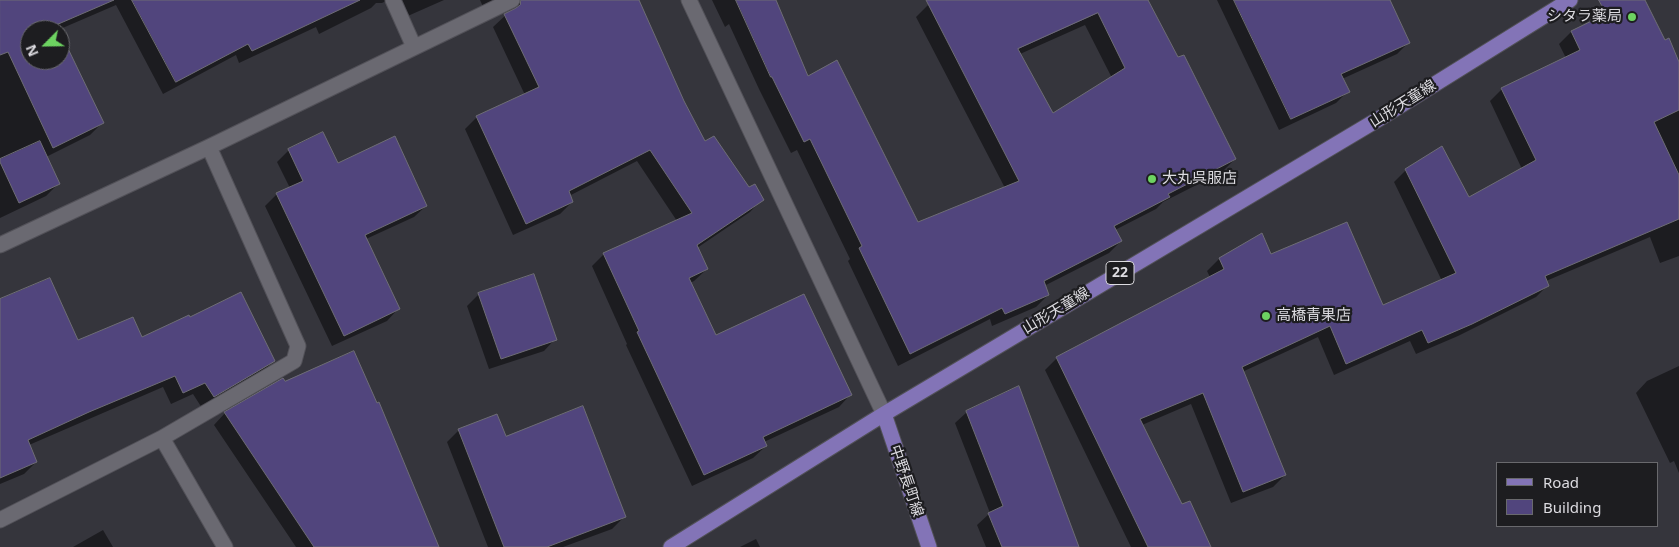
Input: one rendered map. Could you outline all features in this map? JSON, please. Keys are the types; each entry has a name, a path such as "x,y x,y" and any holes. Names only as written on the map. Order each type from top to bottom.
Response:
{"main road":[{"name":"山形天童線","path":"671,547 884,414 1374,122 1570,0"},
{"name":"中野長町線","path":"884,414 929,547"}],"lane":[{"path":"393,0 414,47"},
{"path":"0,245 209,147 512,0"},
{"path":"689,0 884,414"},
{"path":"0,520 162,438 294,361 298,346 209,147"},
{"path":"162,438 225,547"}],"building":[{"path":"0,0 114,0 68,20 20,20 20,70 70,70 70,53 104,123 53,148 8,52 0,55"},
{"path":"132,0 360,0 252,51 248,44 176,82"},
{"path":"521,0 639,0 684,101 705,141 714,136 749,187 755,184 764,200 697,245 708,269 689,278 716,335 804,294 852,395 763,437 767,446 704,475 637,332 639,331 603,253 692,213 650,150 569,191 573,202 526,224 476,116 539,87 504,14 520,5"},
{"path":"736,0 776,0 808,76 837,60 918,222 1019,181 926,0 1148,0 1178,57 1184,55 1236,159 1168,194 1170,197 1114,226 1122,241 1044,281 1049,295 1005,314 1002,308 910,354 859,248 862,246 810,139 804,142 771,77","holes":["1098,13 1125,68 1053,113 1018,49"]},
{"path":"1234,0 1390,0 1410,43 1341,74 1350,92 1291,119"},
{"path":"1599,0 1645,0 1665,40 1669,38 1679,62 1679,110 1654,122 1679,175 1679,219 1545,276 1549,286 1472,324 1428,343 1422,330 1346,364 1330,326 1242,367 1286,475 1243,492 1203,393 1140,419 1182,504 1190,501 1211,547 1148,547 1056,357 1224,269 1219,258 1262,233 1271,254 1347,222 1383,305 1456,273 1405,169 1442,146 1469,197 1536,160 1501,88 1580,50 1571,31 1606,14"},
{"path":"323,132 338,163 395,136 427,206 365,235 400,309 344,336 276,193 303,181 288,149"},
{"path":"40,141 60,184 19,203 0,159"},
{"path":"534,274 557,340 501,359 478,293"},
{"path":"50,278 78,340 133,317 142,337 189,315 190,317 241,292 275,361 214,397 205,383 183,393 175,376 89,412 28,440 37,462 0,478 0,299"},
{"path":"354,351 377,403 379,402 439,547 314,547 224,412 283,378 285,381"},
{"path":"1019,386 1079,547 1002,547 988,513 1003,506 966,411"},
{"path":"583,406 626,517 547,547 504,547 458,429 497,414 506,436"}],"place":[{"name":"シタラ薬局","path":"1632,17"},
{"name":"大丸呉服店","path":"1152,179"},
{"name":"高橋青果店","path":"1266,316"}]}
